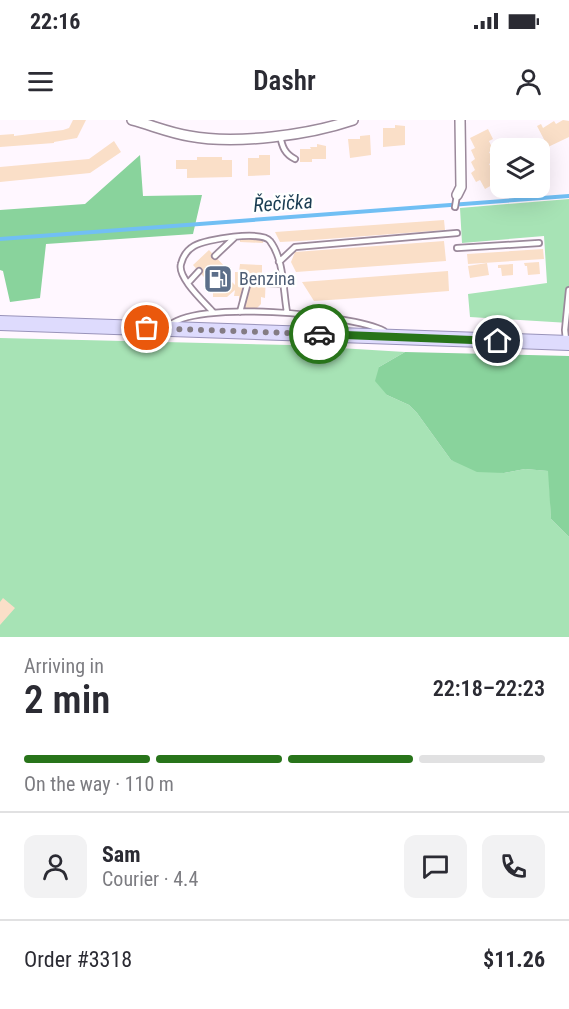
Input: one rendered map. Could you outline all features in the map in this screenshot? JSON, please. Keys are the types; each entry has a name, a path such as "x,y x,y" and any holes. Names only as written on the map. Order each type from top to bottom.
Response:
{"main road":[{"path":"0,322 568,343"}],"street":[{"path":"132,120 190,136 250,140 336,126 353,120"},
{"path":"457,195 461,187 460,120"}],"lane":[{"path":"280,135 284,150 296,159"},
{"path":"455,207 457,195"},
{"path":"279,262 295,247 457,234"},
{"path":"215,256 235,237"},
{"path":"213,312 180,274 180,266 186,253 202,242 235,237 265,237 270,240 279,262 286,312"},
{"path":"457,248 539,243"},
{"path":"188,283 199,271"},
{"path":"240,312 248,282 282,284"},
{"path":"568,343 565,330 569,290"},
{"path":"167,328 174,320 213,312 286,312 318,315 374,326 395,337"}],"green space":[{"path":"140,155 143,196 202,195 193,234 46,244 40,298 10,302 3,271 0,270 0,210 85,204"},
{"path":"569,199 569,323 470,317 468,294 547,283 544,236 462,243 460,208"},
{"path":"0,338 290,345 405,352 379,367 387,395 409,405 417,413 451,460 504,473 525,469 549,471 551,519 569,537 569,637 0,637"},
{"path":"405,352 569,356 569,537 551,519 548,471 525,469 504,473 477,472 451,460 417,413 409,405 387,395 375,381 379,367"}],"building":[{"path":"73,120 86,120 77,138 54,143 0,147 0,135 14,134 14,136 63,130 69,128"},
{"path":"563,120 569,121 569,137 550,146 550,138 543,138 537,126 541,124 543,128 554,121 556,124"},
{"path":"395,125 405,126 405,145 383,147 383,128 395,128"},
{"path":"488,129 492,138 489,141 490,186 485,189 480,180 476,182 471,173 475,170 471,162 475,159 471,150 475,148 470,138"},
{"path":"370,135 371,155 350,158 348,139 360,139 360,136"},
{"path":"114,141 121,152 90,173 0,182 0,167 89,159"},
{"path":"317,144 326,146 326,159 300,162 300,149 311,149 310,147 317,147"},
{"path":"259,155 270,155 270,175 248,176 248,158 259,158"},
{"path":"197,157 222,157 222,160 232,160 232,177 187,178 187,169 176,169 176,160 197,160"},
{"path":"444,220 445,230 300,241 280,242 275,232"},
{"path":"240,233 263,234 263,243 240,242"},
{"path":"444,241 446,261 296,272 291,262 295,252"},
{"path":"543,249 544,259 468,264 467,254"},
{"path":"209,250 230,272 229,279 235,285 235,272 239,272 240,264 262,265 262,273 266,273 265,298 261,297 261,304 250,315 239,304 239,296 234,296 235,290 227,297 213,297 213,287 193,265"},
{"path":"539,262 540,274 528,275 527,266 524,263"},
{"path":"487,263 489,275 470,278 468,266"},
{"path":"513,264 513,275 502,276 498,265"},
{"path":"448,271 449,291 344,299 314,301 302,282"},
{"path":"3,598 15,608 0,625 0,602"}],"waterway":[{"name":"Řečička","path":"0,239 569,196"}],"way so far":[{"path":"147,328 319,334"}],"place":[{"name":"Benzina","path":"218,279"}],"route":[{"path":"319,334 498,341"}]}
